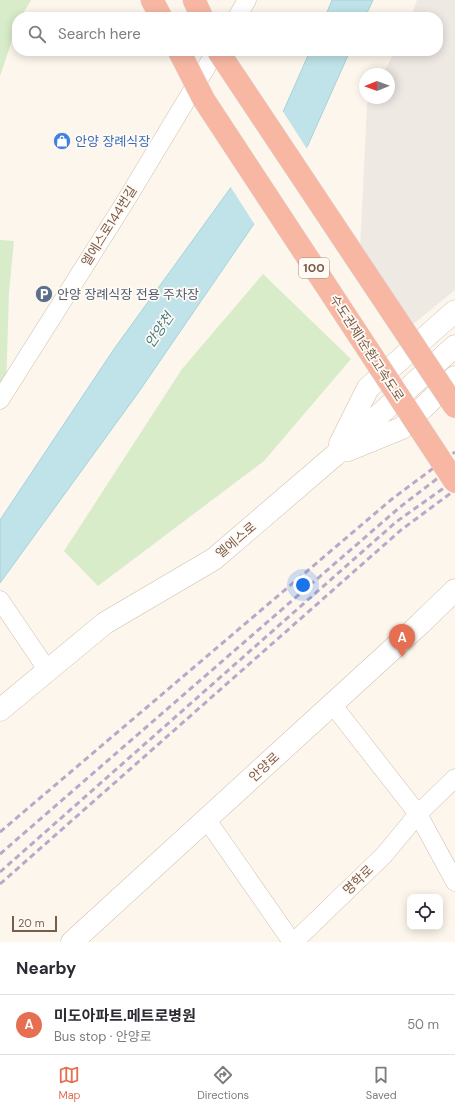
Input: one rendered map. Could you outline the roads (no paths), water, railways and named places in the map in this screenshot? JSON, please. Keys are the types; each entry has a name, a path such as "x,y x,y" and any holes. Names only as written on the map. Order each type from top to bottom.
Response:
{"highway":[{"path":"152,0 158,12"},
{"path":"194,0 200,12"},
{"name":"수도권제1순환고속도로","path":"182,56 204,100 455,482"},
{"path":"220,56 455,407"}],"street":[{"path":"240,12 247,0"},
{"name":"엘에스로144번길","path":"0,400 125,202 214,56"},
{"path":"334,456 368,388 455,311"},
{"name":"엘에스로","path":"1,709 105,623 214,558 334,456 455,346"},
{"path":"334,456 402,428 455,376"},
{"name":"안양로","path":"72,942 207,820 455,590"},
{"path":"5,607 48,671"},
{"path":"332,704 418,814 455,882"},
{"name":"명학로","path":"293,942 384,855 418,814 455,778"},
{"path":"207,820 293,942"}],"water":[{"path":"332,0 373,0 367,12 327,12"},
{"name":"안양천","path":"308,56 348,56 308,145 138,393 0,583 0,520 114,349 279,121"}],"railway":[{"path":"0,832 392,499 455,452"},
{"path":"0,854 400,507 455,465"},
{"path":"0,872 396,522 455,480"},
{"path":"0,884 401,530 455,490"}],"place":[{"name":"안양 장례식장","path":"62,141"},
{"name":"안양 장례식장 전용 주차장","path":"44,294"},
{"name":"미도아파트.메트로병원","path":"402,657"}]}
